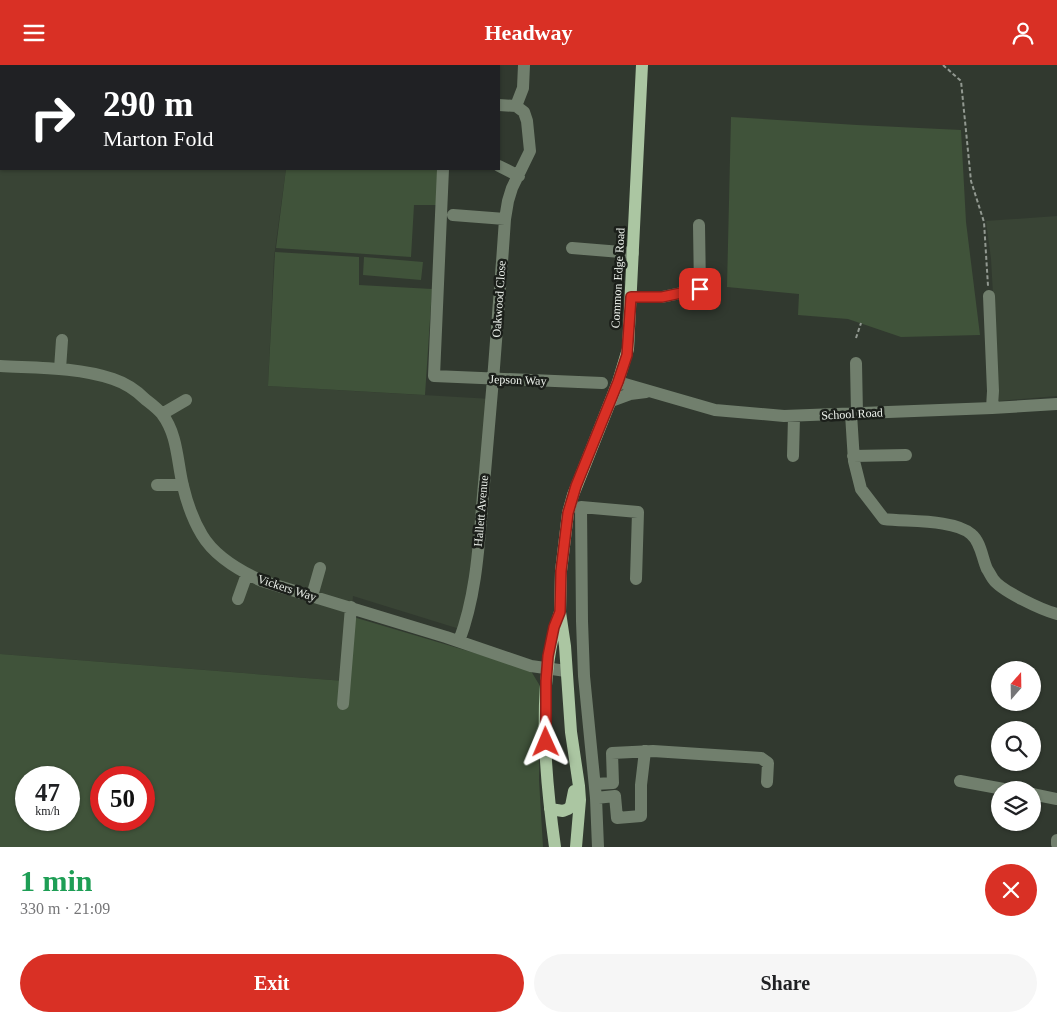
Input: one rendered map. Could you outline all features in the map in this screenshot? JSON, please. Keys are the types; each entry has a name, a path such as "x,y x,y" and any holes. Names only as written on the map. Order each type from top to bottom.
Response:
{"main road":[{"name":"Common Edge Road","path":"576,847 580,800 576,762 570,732 565,645 560,612 561,571 570,504 611,401 628,349 642,65"},
{"name":"Common Edge Road","path":"555,847 547,775 547,668 554,627 560,612"},
{"path":"550,809 566,811 571,806 574,788 572,763 574,752"}],"street":[{"path":"500,105 516,106 523,88 524,65"},
{"name":"Oakwood Close","path":"493,379 505,219 508,201 530,151 527,121 524,113 516,106"},
{"path":"500,166 519,175"},
{"name":"Jepson Way","path":"443,170 434,376 602,383"},
{"path":"453,215 505,219"},
{"path":"631,297 662,297 700,289 699,225"},
{"path":"572,248 633,253"},
{"path":"989,296 992,408"},
{"path":"60,369 62,340"},
{"path":"856,363 853,459 861,489 884,519 926,522 958,527 972,534 993,580 1003,588 1057,614"},
{"name":"Vickers Way","path":"0,366 89,372 114,379 136,391 162,414 174,438 183,485 194,519 204,537 232,566 262,581 459,641 531,666 540,673 547,668"},
{"name":"Hallett Avenue","path":"459,641 471,604 476,570 493,379"},
{"name":"School Road","path":"618,382 715,410 794,417 1057,404"},
{"name":"School Road","path":"611,401 651,391"},
{"path":"162,414 186,400"},
{"path":"794,417 794,456"},
{"path":"853,459 906,455"},
{"path":"156,485 183,485"},
{"path":"598,847 595,784 584,676 581,507 638,512 636,579"},
{"path":"312,596 320,568"},
{"path":"561,571 581,573"},
{"path":"238,599 247,574"},
{"path":"343,704 351,607"},
{"path":"531,666 541,662 547,668 566,671"},
{"path":"595,784 613,783 612,753 645,751 761,758 768,763 767,782"},
{"path":"596,798 615,796 617,817 641,816 641,785 645,751"},
{"path":"960,781 991,787"},
{"path":"1041,796 1057,799"},
{"path":"1057,840 1057,845"}],"path":[{"path":"943,65 960,81 971,181 984,222 989,296"},
{"path":"856,339 861,323"}],"shaded area":[{"path":"731,117 961,130 966,222 980,335 901,337 848,319 798,315 799,294 727,287"},
{"path":"0,170 286,170 274,257 268,386 492,399 463,630 353,596 344,681 0,654"},
{"path":"286,170 437,170 437,205 414,205 411,257 276,248"},
{"path":"1057,216 1057,396 999,401 991,259 986,221"},
{"path":"275,252 359,257 359,285 432,289 425,395 268,386"},
{"path":"364,257 423,262 421,280 363,275"},
{"path":"350,616 518,666 531,671 540,686 539,780 543,847 0,847 0,654 344,681"}],"route":[{"path":"546,742 548,656 554,627 560,612 561,571 568,513 576,486 610,405 627,355 631,297 662,297 700,289"}]}
